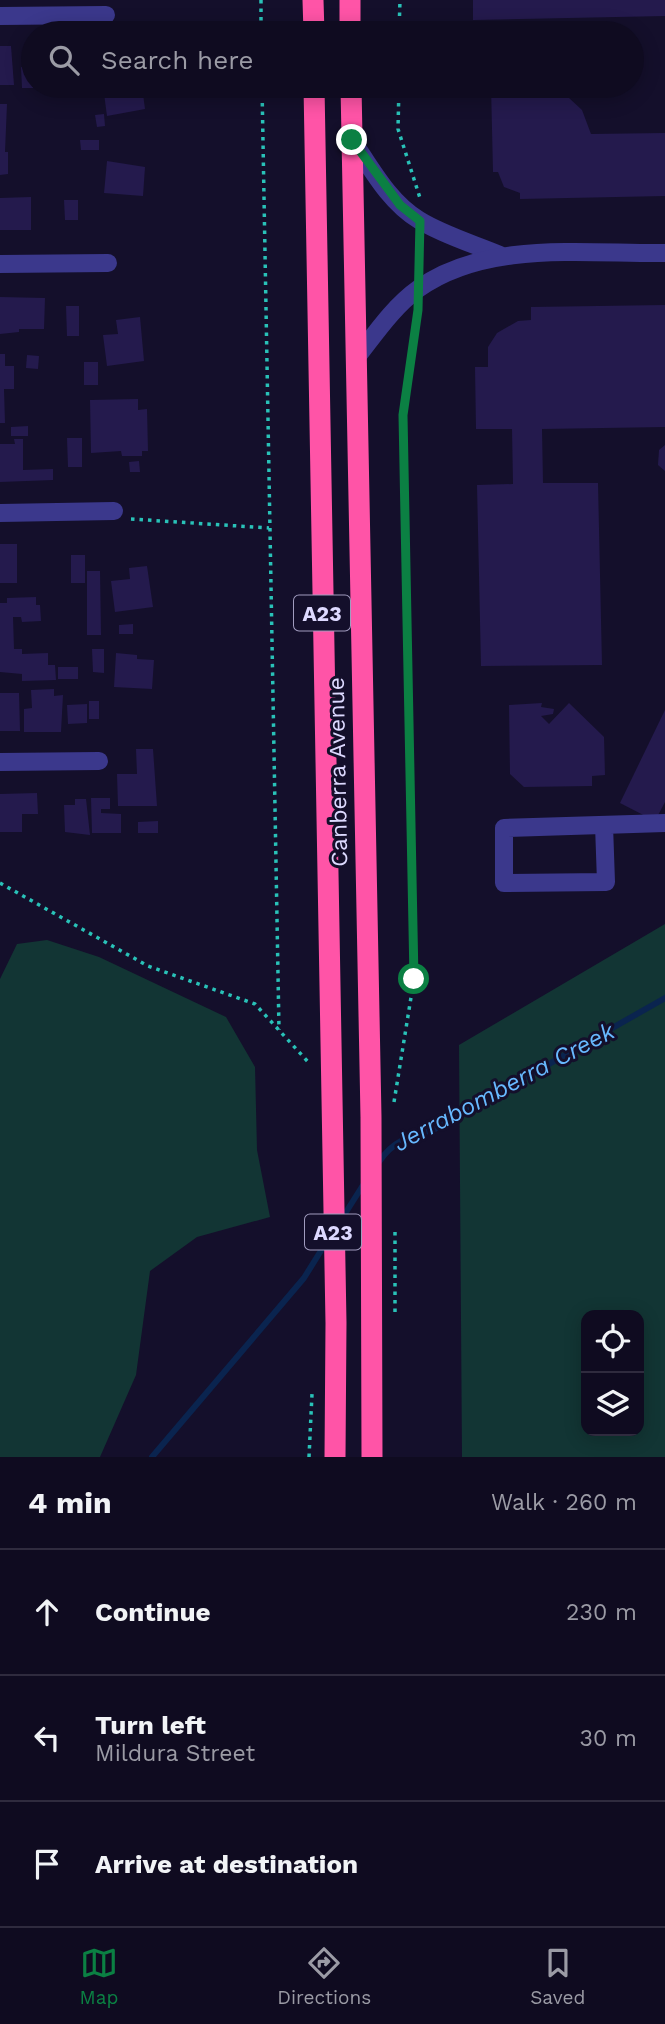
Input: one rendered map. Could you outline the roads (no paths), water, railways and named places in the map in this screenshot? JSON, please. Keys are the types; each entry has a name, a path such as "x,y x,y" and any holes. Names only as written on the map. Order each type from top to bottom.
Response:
{"highway":[{"path":"313,0 314,21"},
{"path":"349,0 350,21"},
{"name":"Canberra Avenue","path":"314,98 330,1141 336,1323 335,1457"},
{"name":"Canberra Avenue","path":"351,98 371,1118 372,1457"}],"street":[{"path":"0,16 106,15"},
{"path":"352,140 400,205 420,221 500,255"},
{"path":"356,357 394,312 418,289 458,268 500,255 665,253"},
{"path":"0,264 108,263"},
{"path":"0,513 114,511"},
{"path":"0,762 99,761"},
{"path":"604,825 606,882 504,883 504,828 665,823"}],"waterway":[{"name":"Jerrabomberra Creek","path":"379,1162 390,1149 403,1140 435,1129 665,998"},
{"name":"Jerrabomberra Creek","path":"341,1220 365,1182"},
{"name":"Jerrabomberra Creek","path":"152,1457 304,1278 327,1241"}]}
